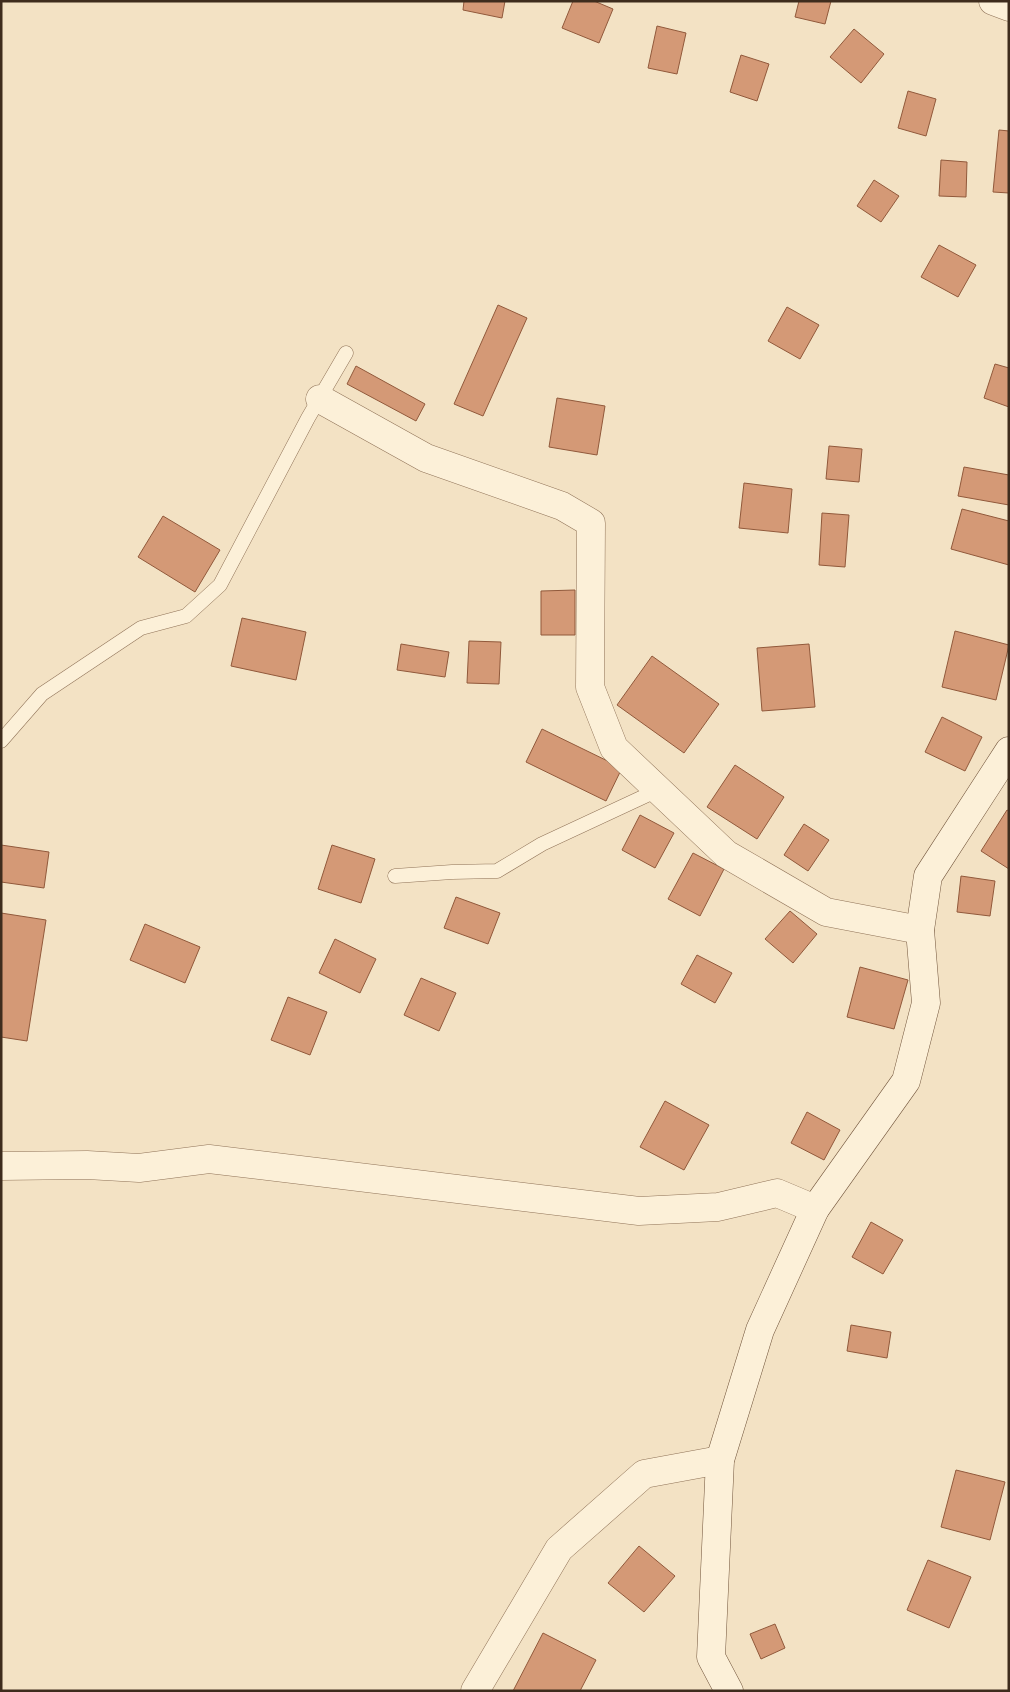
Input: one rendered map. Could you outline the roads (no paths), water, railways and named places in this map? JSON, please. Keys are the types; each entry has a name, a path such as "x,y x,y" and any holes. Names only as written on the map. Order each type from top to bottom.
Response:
{"street":[{"path":"993,1 1009,7"},
{"path":"320,398 426,458 562,506 591,523 590,687 614,748 726,854 826,912 920,930"},
{"path":"729,1691 711,1657 720,1460 760,1330 815,1209 906,1081 926,1003 920,930 928,876 1009,751"},
{"path":"1,1166 87,1165 139,1168 208,1159 640,1211 718,1207 777,1193 815,1209"},
{"path":"475,1691 559,1549 644,1474 720,1460"}],"lane":[{"path":"1,741 42,694 141,628 186,616 220,585 346,353"},
{"path":"395,876 497,871 542,844 658,790"}]}
